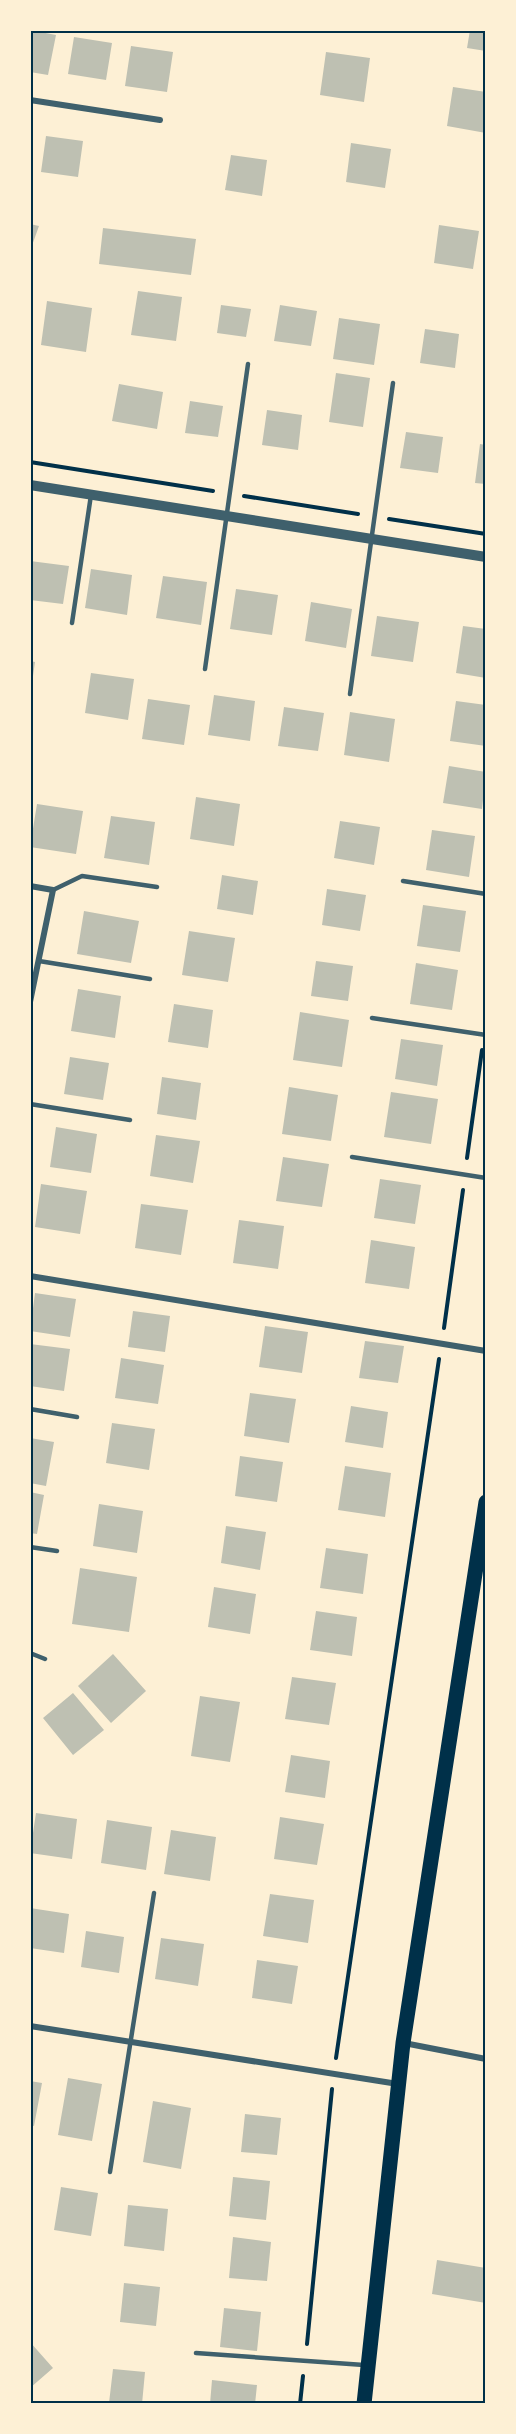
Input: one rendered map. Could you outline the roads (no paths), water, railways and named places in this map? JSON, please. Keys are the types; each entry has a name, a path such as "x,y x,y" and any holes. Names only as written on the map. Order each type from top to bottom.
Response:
{"main road":[{"path":"364,2404 403,2043 484,1533 486,1502"}],"street":[{"path":"30,100 160,120"},
{"path":"30,485 486,557"},
{"path":"30,886 53,890 30,1002"},
{"path":"30,1276 486,1351"},
{"path":"30,2026 399,2084"},
{"path":"403,2043 486,2059"}],"lane":[{"path":"205,669 248,364"},
{"path":"350,694 393,383"},
{"path":"72,623 91,495"},
{"path":"53,890 82,876 157,887"},
{"path":"403,881 486,894"},
{"path":"39,961 150,979"},
{"path":"372,1018 485,1035"},
{"path":"30,1104 130,1120"},
{"path":"352,1157 486,1178"},
{"path":"30,1409 77,1417"},
{"path":"30,1546 57,1551"},
{"path":"30,1653 45,1659"},
{"path":"110,2172 154,1893"},
{"path":"196,2353 369,2365"}]}
